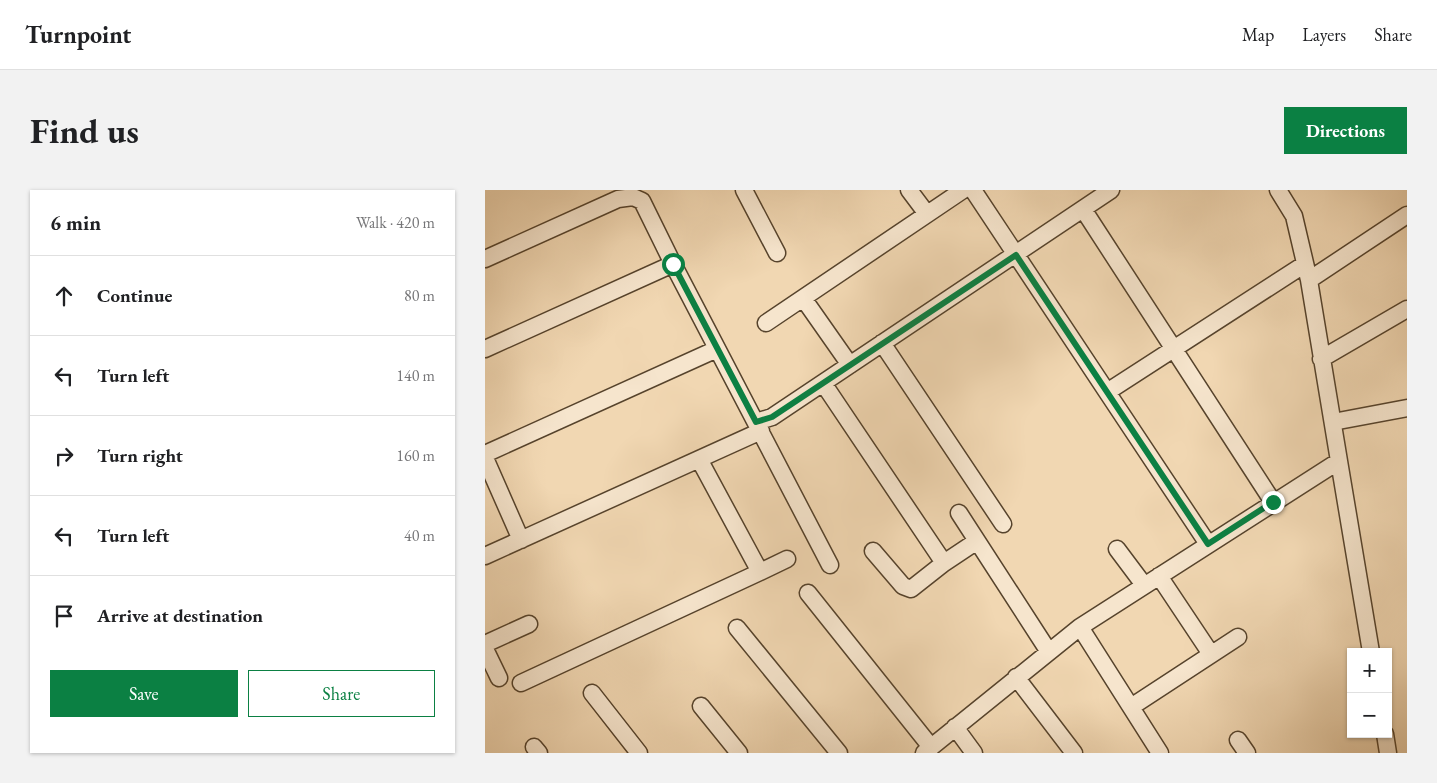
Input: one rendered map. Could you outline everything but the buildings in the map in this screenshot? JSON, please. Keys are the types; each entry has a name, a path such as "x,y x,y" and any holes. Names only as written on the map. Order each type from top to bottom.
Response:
{"street":[{"path":"744,190 777,253"},
{"path":"909,190 927,214"},
{"path":"766,323 963,190"},
{"path":"973,190 1208,544"},
{"path":"485,556 699,459 758,427 1111,190"},
{"path":"1279,190 1295,216 1307,272 1370,648"},
{"path":"485,259 618,199 633,198 642,201 830,565"},
{"path":"1083,209 1273,502"},
{"path":"1107,392 1174,349 1407,215"},
{"path":"485,349 673,264"},
{"path":"803,298 850,365"},
{"path":"1321,359 1407,310"},
{"path":"882,343 1003,524"},
{"path":"485,454 717,349"},
{"path":"823,383 944,563"},
{"path":"1333,422 1407,408"},
{"path":"485,458 521,540"},
{"path":"699,459 760,572"},
{"path":"808,593 928,750 1080,627 1339,461"},
{"path":"959,513 1049,652"},
{"path":"873,551 903,586 911,589 944,563 977,541"},
{"path":"1117,549 1144,586"},
{"path":"521,683 787,559"},
{"path":"1159,576 1211,654"},
{"path":"485,644 529,624"},
{"path":"1080,627 1160,753"},
{"path":"737,628 839,753"},
{"path":"1131,707 1238,637"},
{"path":"485,648 499,678"},
{"path":"1016,677 1074,753"},
{"path":"592,694 639,753"},
{"path":"701,706 739,753"},
{"path":"955,728 974,753"},
{"path":"1386,738 1388,753"}],"route":[{"path":"673,264 756,422 772,417 1016,255 1208,544 1273,502"}]}
